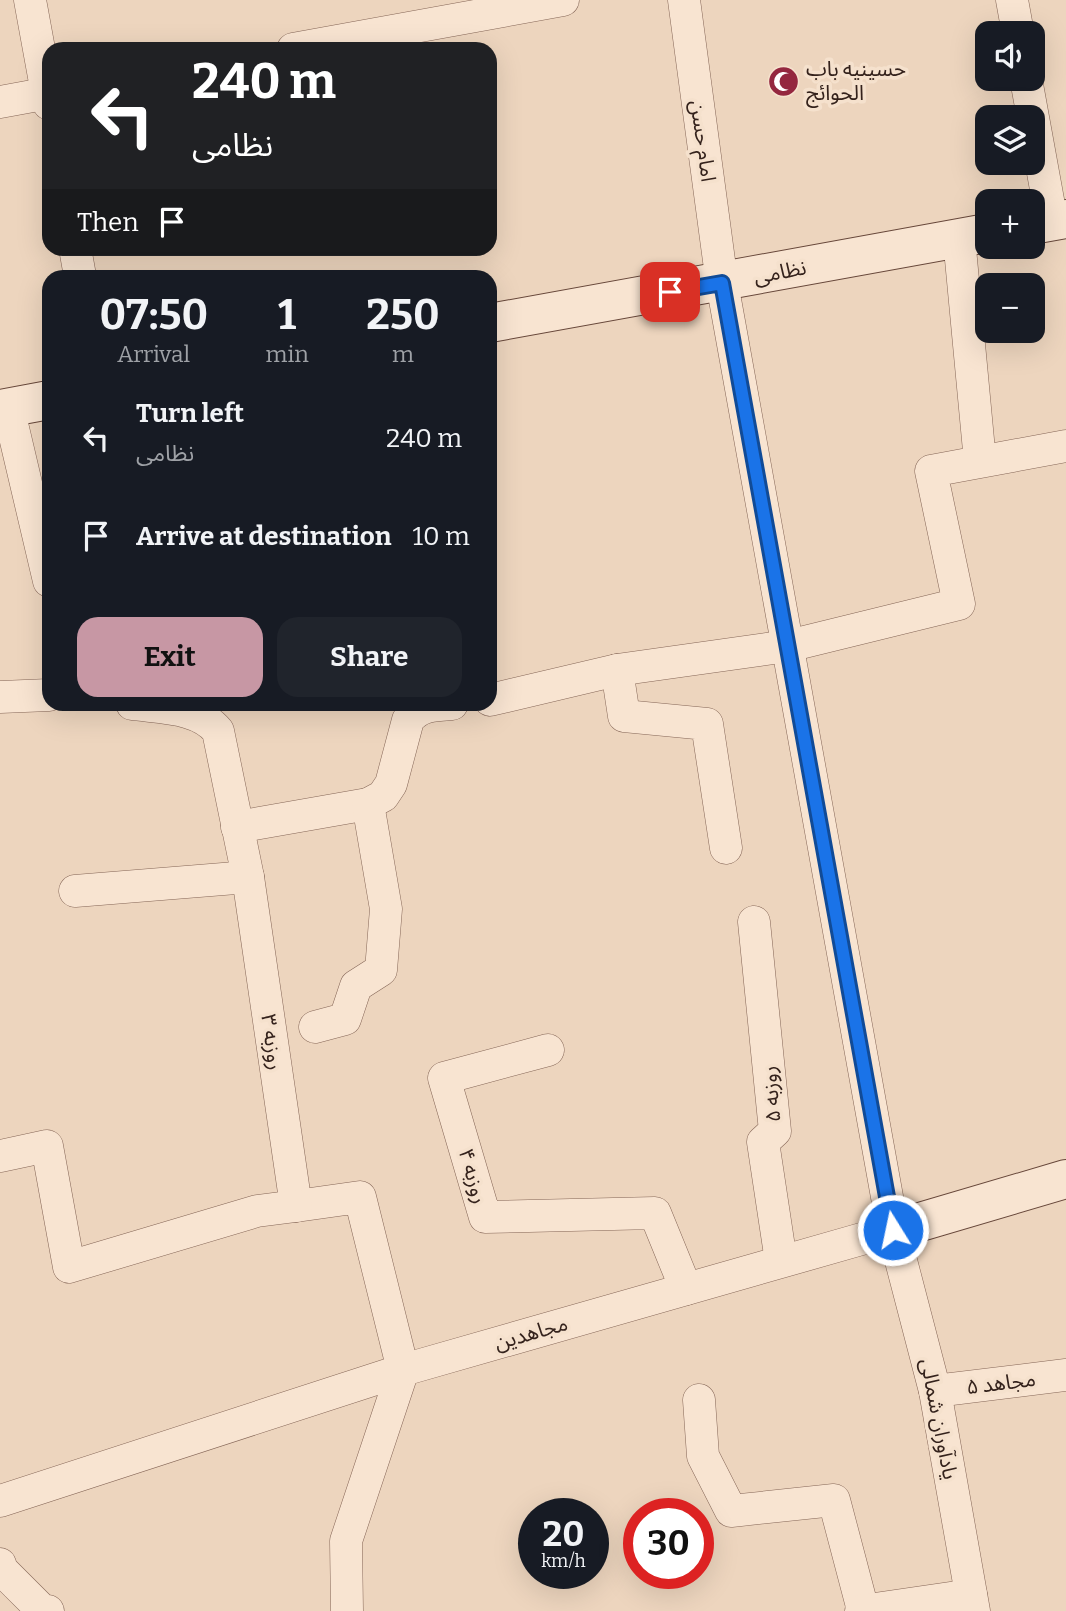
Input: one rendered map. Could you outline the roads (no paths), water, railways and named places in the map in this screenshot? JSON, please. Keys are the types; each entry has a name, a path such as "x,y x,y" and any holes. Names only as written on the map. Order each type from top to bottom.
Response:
{"main road":[{"name":"نظامی","path":"497,322 973,236"},
{"path":"3,404 42,401"},
{"name":"مجاهدین","path":"893,1230 1066,1179"}],"street":[{"path":"30,0 42,65"},
{"path":"332,42 563,0"},
{"name":"امام حسن","path":"684,0 722,283 788,646"},
{"path":"1012,0 1016,21"},
{"path":"1028,91 1050,222"},
{"path":"0,102 42,98"},
{"path":"973,236 980,461"},
{"path":"3,404 42,554"},
{"path":"497,697 617,670 788,646 959,604 931,471 1066,446"},
{"name":"یادآوران شمالی","path":"788,646 893,1230 936,1391 973,1603"},
{"path":"617,670 624,716 706,724 726,848"},
{"path":"0,697 42,695"},
{"name":"روزبه ۳","path":"175,711 200,715 218,731 247,877 296,1206"},
{"path":"236,827 368,804 383,796 391,784 408,720 416,711"},
{"path":"315,1027 345,1020 356,986 381,970 386,909 368,804"},
{"path":"75,891 247,877"},
{"name":"روزبه ۵","path":"754,922 775,1131 763,1142 781,1261"},
{"name":"روزبه ۴","path":"548,1050 444,1078 485,1217 655,1213 686,1289"},
{"path":"0,1156 47,1146 69,1267 257,1211 360,1197 403,1370 346,1541 347,1611"},
{"name":"مجاهدین","path":"0,1501 403,1370 893,1230"},
{"name":"مجاهد ۵","path":"936,1391 1066,1375"},
{"path":"699,1400 703,1456 731,1511 834,1500 862,1611 973,1603"},
{"path":"0,1564 2,1570 42,1610 48,1611"}],"place":[{"name":"حسینیه باب الحوائج","path":"783,81"}]}
